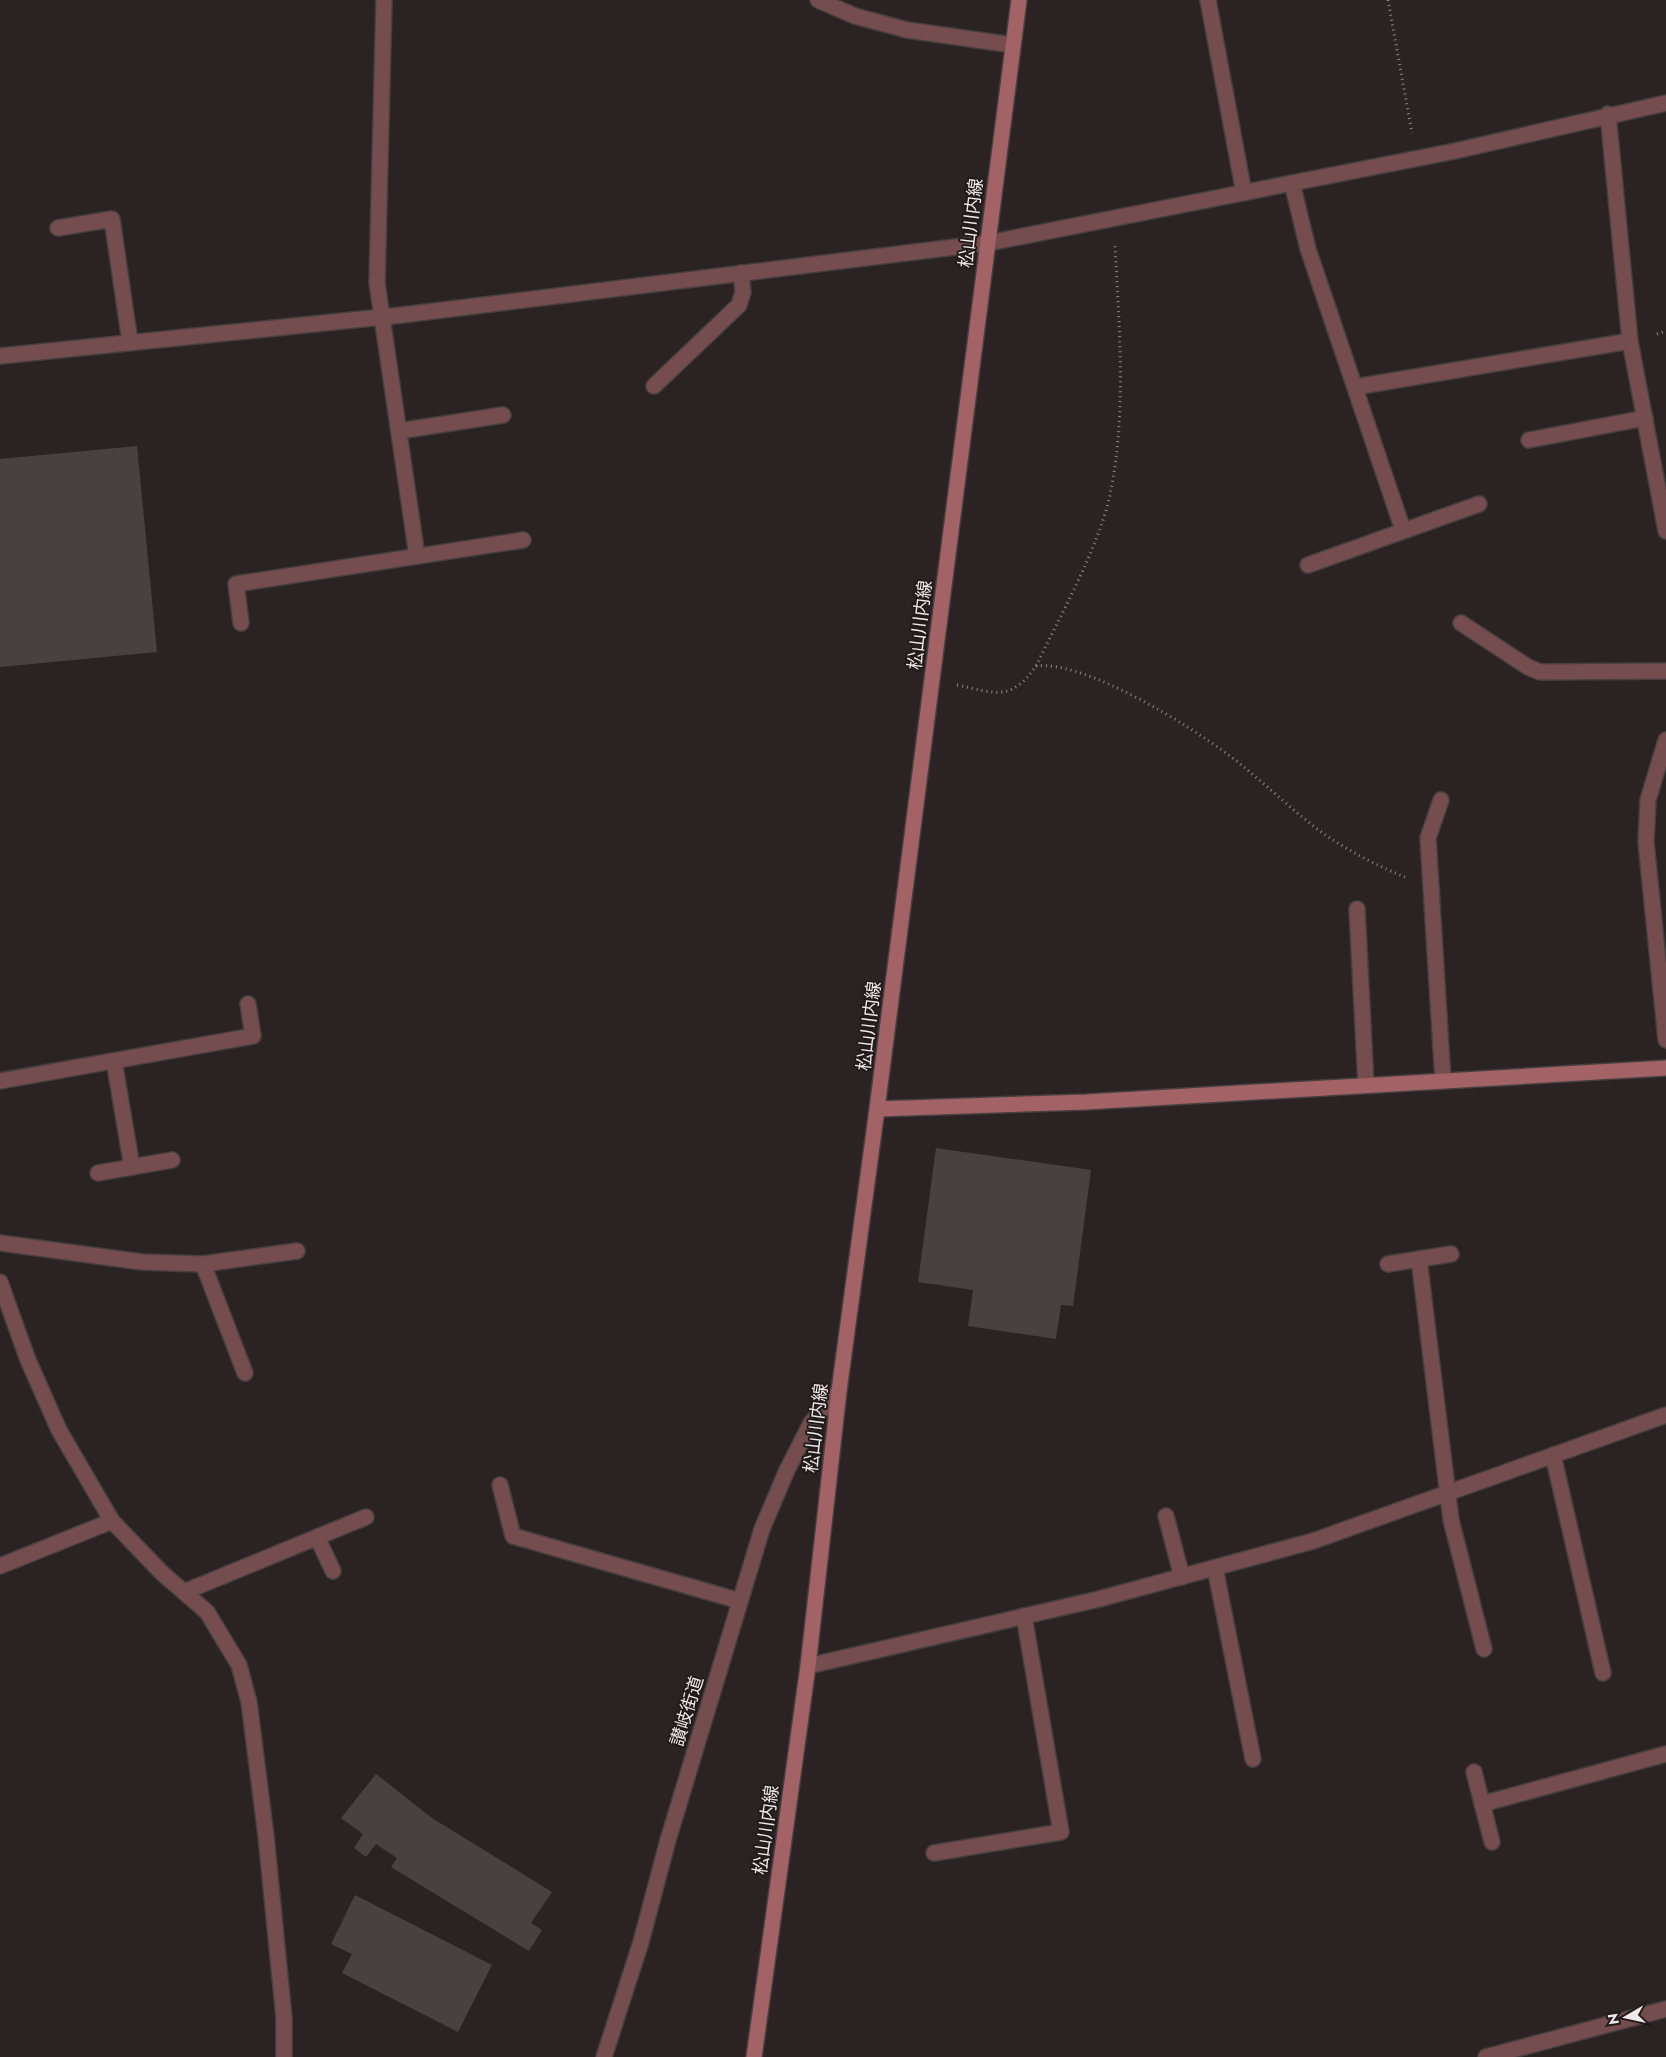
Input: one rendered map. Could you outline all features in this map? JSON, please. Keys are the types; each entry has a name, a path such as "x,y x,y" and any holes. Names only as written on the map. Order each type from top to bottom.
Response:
{"main road":[{"name":"松山川内線","path":"754,2057 808,1666 839,1391 877,1110 1019,0"},
{"path":"877,1110 1086,1102 1666,1068"}],"street":[{"path":"384,0 377,283 418,556"},
{"path":"818,0 855,16 907,30 1013,45"},
{"path":"1208,0 1244,192"},
{"path":"0,356 382,317 988,243 1417,158 1608,114 1666,103"},
{"path":"1608,114 1630,341 1666,531"},
{"path":"1292,183 1308,249 1404,530"},
{"path":"58,228 112,219 130,342"},
{"path":"654,386 739,305 743,292 741,273"},
{"path":"1355,387 1630,341"},
{"path":"399,430 503,415"},
{"path":"1528,440 1645,418"},
{"path":"1308,564 1479,504"},
{"path":"241,623 236,584 523,540"},
{"path":"1461,623 1528,667 1540,672 1666,671"},
{"path":"1666,740 1648,800 1646,842 1666,1040"},
{"path":"1441,800 1428,838 1443,1081"},
{"path":"1357,909 1366,1086"},
{"path":"0,1081 253,1036 248,1004"},
{"path":"114,1061 132,1167"},
{"path":"98,1173 172,1160"},
{"path":"0,1243 142,1262 203,1264 297,1251"},
{"path":"1388,1264 1451,1254"},
{"path":"1420,1260 1451,1520 1484,1649"},
{"path":"203,1264 245,1373"},
{"path":"0,1282 28,1360 58,1430 112,1522 207,1612 239,1665 249,1702 267,1846 284,2018 284,2057"},
{"name":"讃岐街道","path":"604,2057 641,1942 668,1840 762,1529 786,1470 811,1422 839,1391"},
{"path":"808,1666 1099,1600 1313,1541 1666,1415"},
{"path":"1553,1455 1603,1673"},
{"path":"500,1485 512,1536 740,1601"},
{"path":"184,1592 366,1516"},
{"path":"1166,1516 1182,1577"},
{"path":"0,1566 112,1522"},
{"path":"317,1537 333,1571"},
{"path":"1215,1568 1254,1758"},
{"path":"934,1853 1061,1832 1024,1616"},
{"path":"1482,1804 1666,1754"},
{"path":"1474,1772 1492,1842"},
{"path":"1486,2057 1666,2009"}],"path":[{"path":"1388,0 1417,158"},
{"path":"932,679 991,692 1009,691 1024,683 1036,666 1096,538 1110,496 1117,453 1121,398 1113,218"},
{"path":"1036,666 1050,664 1084,673 1146,703 1229,755 1296,813 1326,835 1378,866 1431,888"}],"building":[{"path":"137,446 157,652 0,667 0,459"},
{"path":"936,1148 1091,1170 1073,1306 1061,1305 1056,1339 968,1326 973,1290 918,1282"},
{"path":"376,1774 432,1818 552,1892 531,1923 542,1930 529,1951 391,1867 397,1858 376,1844 366,1857 354,1848 363,1834 341,1818"},
{"path":"355,1895 492,1965 458,2032 342,1973 352,1954 331,1944"}]}
